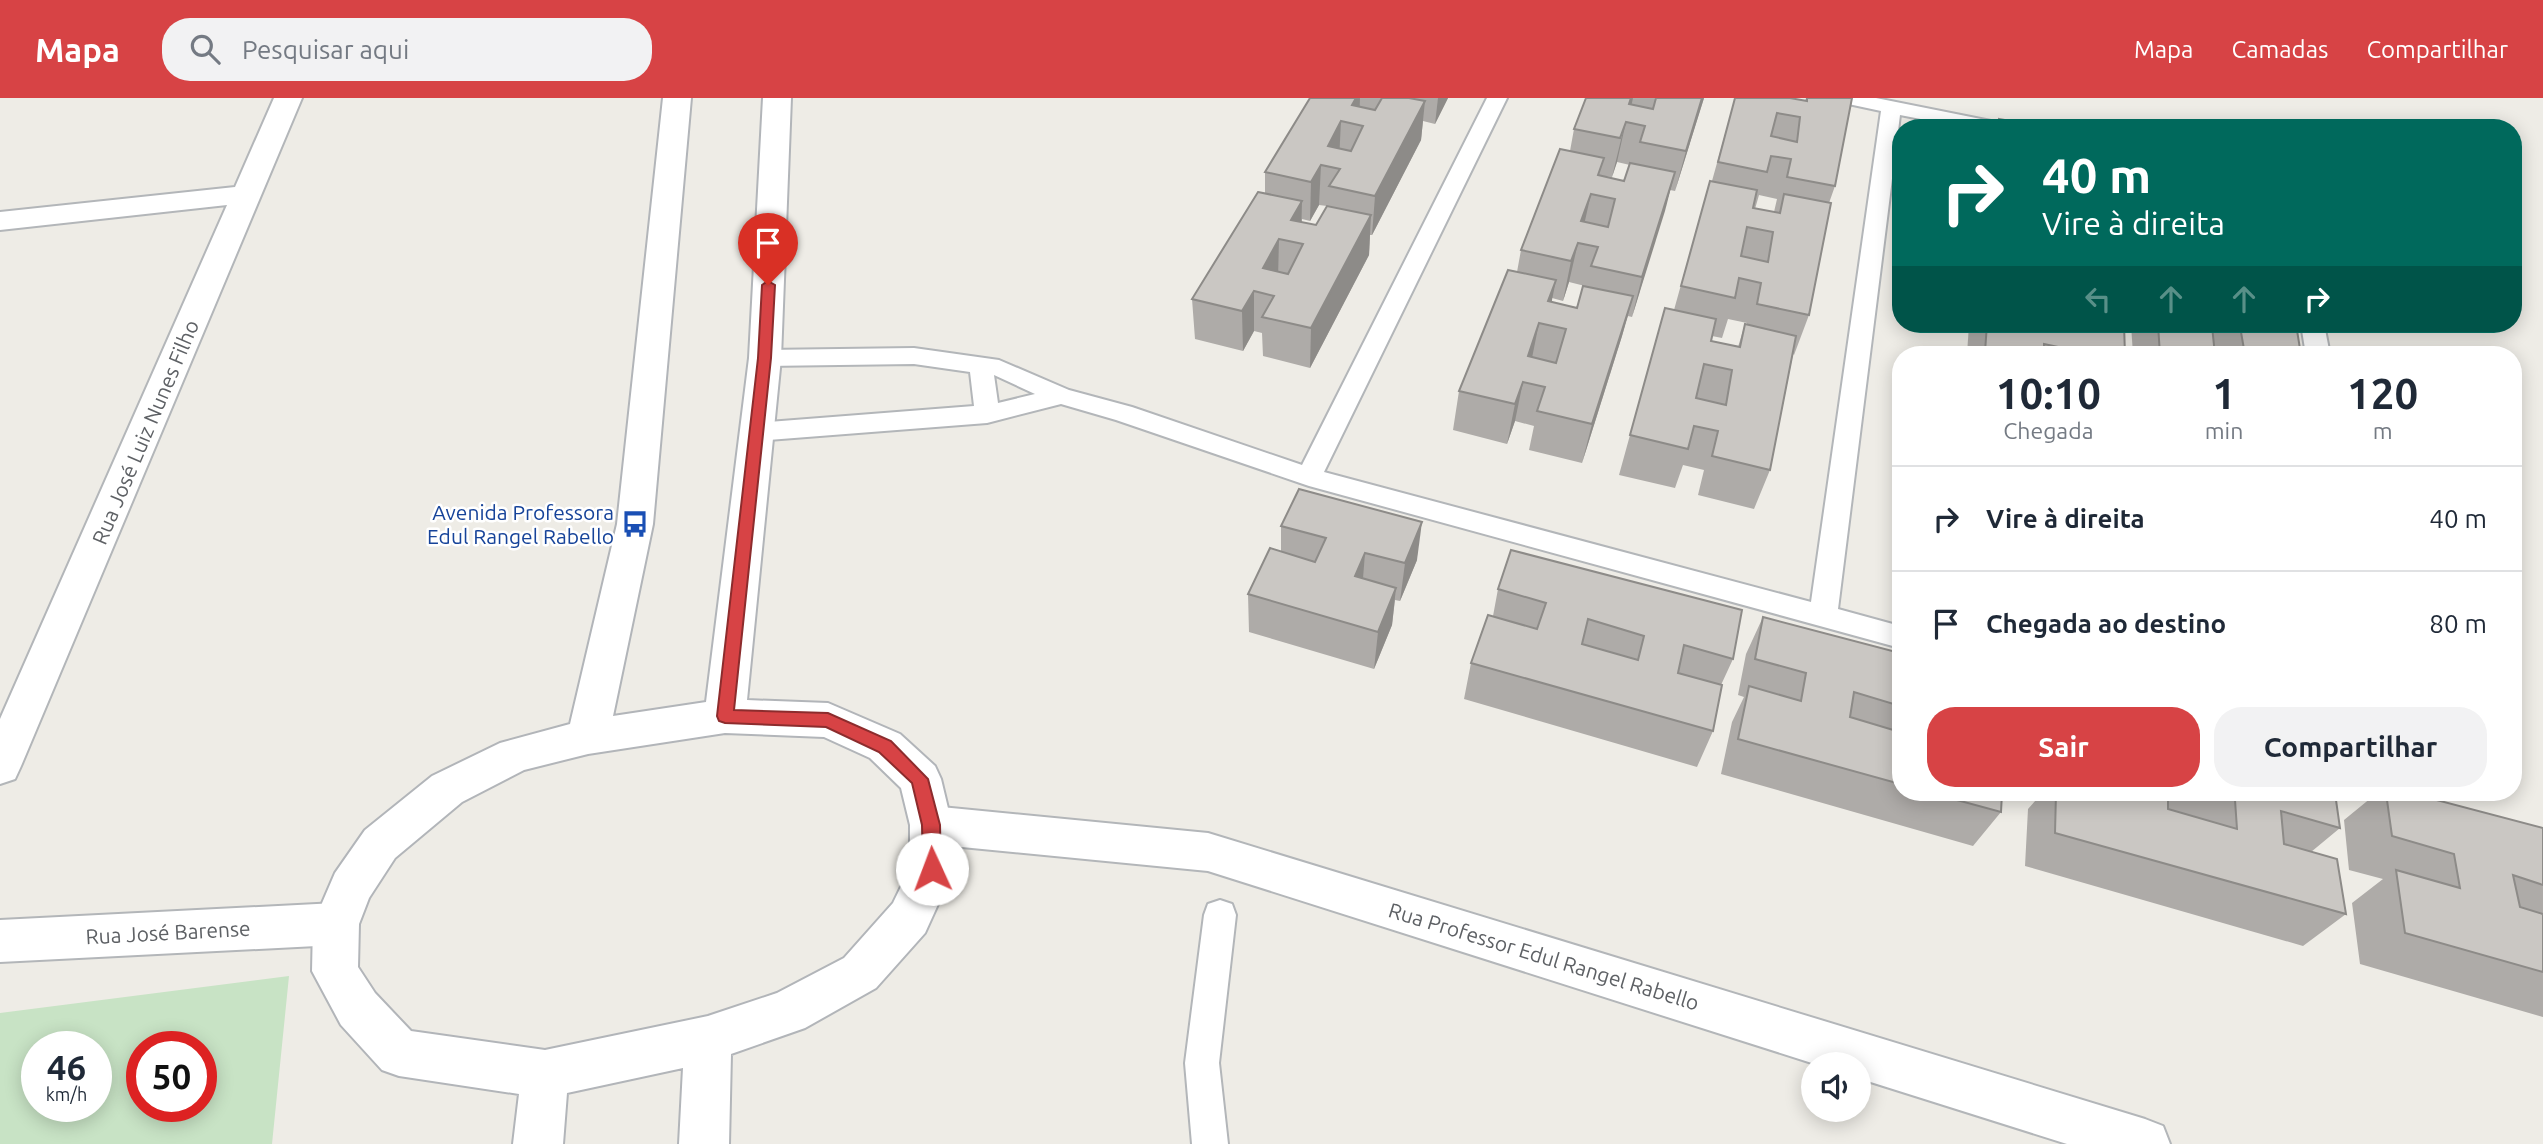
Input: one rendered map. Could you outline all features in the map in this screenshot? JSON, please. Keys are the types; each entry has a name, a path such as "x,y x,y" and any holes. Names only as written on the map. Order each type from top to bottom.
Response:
{"main road":[{"name":"Rua José Luiz Nunes Filho","path":"0,766 289,98"},
{"path":"588,737 635,524 677,98"},
{"path":"725,716 765,358 777,98"},
{"path":"0,220 248,194"},
{"path":"725,716 828,720 885,747 920,779 931,825 932,869 909,918 860,973 788,1012 708,1039 545,1074 399,1054 358,1009 335,971 336,924 351,887 380,844 447,789 515,755 588,737 725,716"},
{"name":"Rua Professor Edul Rangel Rabello","path":"931,825 1208,852 2145,1144"},
{"name":"Rua José Barense","path":"0,941 336,924"},
{"path":"704,1144 708,1039"},
{"path":"538,1144 545,1074"}],"lane":[{"path":"1309,477 1497,98"},
{"path":"1846,98 1953,119"},
{"path":"1823,617 1891,107"},
{"path":"765,358 914,356 999,368 1060,396 1182,432 1309,477 1892,635"},
{"path":"981,365 987,414"},
{"path":"756,432 987,414 1060,396"},
{"path":"1210,1144 1202,1063 1220,915"}],"green space":[{"path":"289,976 272,1144 0,1144 0,1013"}],"building":[{"path":"1310,98 1356,98 1352,105 1375,110 1382,98 1425,101 1375,196 1329,186 1340,169 1321,165 1311,182 1265,172","holes":["1341,121 1363,126 1351,151 1328,146"]},
{"path":"1586,98 1631,98 1629,104 1653,109 1656,98 1702,98 1686,151 1640,142 1645,126 1626,122 1620,138 1574,129"},
{"path":"1735,98 1790,98 1807,101 1807,98 1852,98 1835,186 1787,177 1791,159 1771,156 1767,172 1718,162","holes":["1777,113 1800,117 1797,142 1771,136"]},
{"path":"1560,149 1604,158 1598,175 1624,181 1630,163 1675,172 1642,277 1591,266 1598,247 1578,243 1571,261 1521,250","holes":["1591,194 1615,199 1608,227 1581,221"]},
{"path":"1710,181 1757,190 1753,208 1780,213 1784,194 1831,203 1809,315 1757,304 1761,283 1739,278 1735,298 1681,286","holes":["1747,227 1773,232 1768,262 1741,256"]},
{"path":"1258,192 1302,201 1291,220 1316,225 1327,206 1371,215 1311,328 1262,317 1274,296 1254,291 1242,311 1192,299","holes":["1279,239 1303,244 1288,274 1263,268"]},
{"path":"1508,270 1556,280 1548,301 1577,308 1583,286 1633,296 1592,424 1537,411 1545,387 1523,382 1515,404 1459,391","holes":["1539,323 1566,329 1556,363 1528,356"]},
{"path":"1665,308 1716,319 1711,341 1740,347 1745,324 1796,336 1770,470 1712,456 1718,431 1694,426 1688,449 1630,435","holes":["1704,364 1732,370 1726,405 1696,398"]},
{"path":"1986,333 2124,333 2125,346 1985,346"},
{"path":"2159,333 2213,333 2214,346 2159,346"},
{"path":"2241,333 2297,333 2300,346 2243,346"},
{"path":"1299,489 1422,522 1405,563 1365,553 1355,576 1396,588 1378,632 1248,594 1270,548 1315,562 1326,538 1281,526"},
{"path":"1511,550 1742,610 1733,659 1684,645 1678,673 1722,685 1713,731 1471,663 1488,615 1537,629 1546,603 1498,589","holes":["1588,619 1644,636 1638,660 1582,644"]},
{"path":"1763,617 1892,651 1892,704 1854,692 1850,717 1892,730 1892,782 1738,739 1749,686 1801,701 1806,673 1755,659"},
{"path":"1960,801 2002,801 2001,812"},
{"path":"2056,801 2168,801 2168,809 2237,829 2235,801 2336,801 2340,828 2281,811 2284,844 2337,859 2346,914 2055,833"},
{"path":"2387,801 2440,801 2543,828 2543,885 2513,875 2520,907 2543,914 2543,972 2405,933 2396,870 2460,888 2454,854 2392,836"}],"place":[{"name":"Avenida Professora Edul Rangel Rabello","path":"635,524"}],"route":[{"path":"768,285 765,358 725,716 828,720 885,747 920,779 931,825 932,869"}]}
